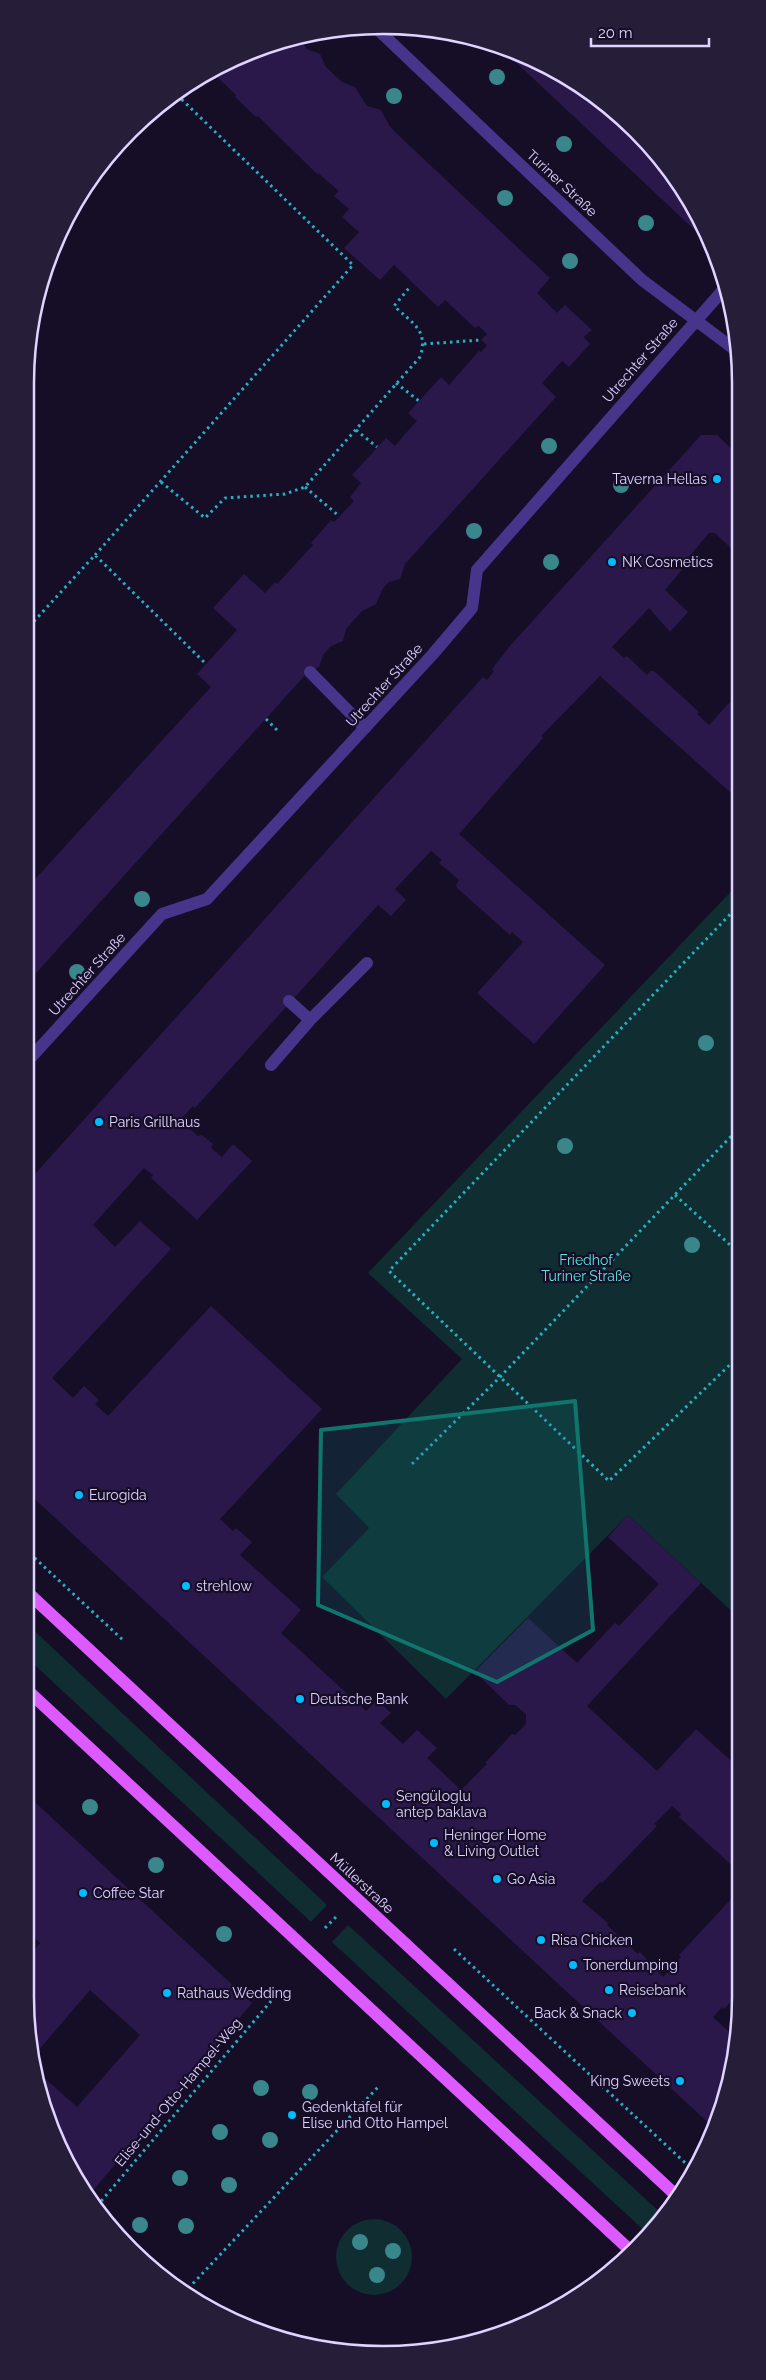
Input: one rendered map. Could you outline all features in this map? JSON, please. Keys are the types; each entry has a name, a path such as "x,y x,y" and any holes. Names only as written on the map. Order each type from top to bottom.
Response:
{"main road":[{"name":"Müllerstraße","path":"34,1598 672,2192"},
{"path":"34,1696 627,2247"}],"street":[{"name":"Turiner Straße","path":"382,34 642,280 696,318 730,346"},
{"name":"Utrechter Straße","path":"34,1054 162,914 207,899 365,728 472,608 477,570 696,318 720,293"},
{"path":"310,672 365,728"},
{"path":"271,1065 310,1020 367,962"},
{"path":"289,1001 310,1020"}],"path":[{"path":"34,621 161,482 353,265 181,99"},
{"path":"161,482 206,518 225,498 285,494 305,487 420,357 424,344 418,329 394,306 409,288"},
{"path":"424,344 482,340"},
{"path":"396,383 419,401"},
{"path":"356,430 377,447"},
{"path":"305,487 339,516"},
{"path":"95,555 206,663"},
{"path":"266,719 277,730"},
{"path":"732,911 389,1271 609,1481 732,1363"},
{"path":"412,1464 499,1378 732,1135"},
{"path":"674,1195 732,1247"},
{"path":"34,1557 113,1631"},
{"path":"319,1934 340,1912"},
{"name":"Elise-und-Otto-Hampel-Weg","path":"100,2202 277,1994"},
{"path":"189,2287 378,2087"}],"highlighted area":[{"path":"575,1401 593,1630 497,1682 318,1605 321,1430"}],"green space":[{"name":"Friedhof Turiner Straße","path":"732,890 732,1612 628,1515 446,1699 322,1577 369,1528 336,1494 462,1359 368,1273"},
{"path":"34,1630 327,1905 311,1922 34,1664"},
{"path":"348,1925 659,2211 646,2227 643,2230 332,1942"},
{"path":"367,2219 381,2219 395,2225 406,2236 412,2250 409,2272 401,2284 381,2295 367,2295 353,2289 342,2278 336,2264 336,2250 342,2236 353,2225"}],"building":[{"path":"303,43 307,49 320,54 326,67 342,82 355,87 367,106 381,110 396,133 550,278 537,293 557,313 565,305 592,330 584,337 590,344 569,367 562,361 542,383 556,397 405,564 400,579 389,582 383,588 376,604 362,611 346,629 343,641 331,646 323,655 319,667 307,673 34,975 34,880 211,687 197,674 237,630 213,608 244,574 265,593 275,582 277,584 313,545 311,543 331,520 334,522 354,501 350,497 361,483 352,475 386,438 395,446 417,421 408,413 441,377 449,385 479,351 481,352 487,345 481,340 487,334 479,326 475,328 445,300 438,307 394,265 380,280 344,248 359,232 342,217 349,209 334,196 339,191 317,174 258,116 256,117 235,97 236,95 217,76 249,60"},
{"path":"511,58 558,81 596,106 613,120 660,170 685,208 698,233"},
{"path":"701,435 717,435 732,449 732,549 715,533 709,533 687,559 689,561 665,590 688,612 670,632 649,608 612,647 624,658 627,656 647,675 650,671 654,671 699,712 697,714 709,725 732,700 732,794 600,676 541,736 543,738 459,834 605,965 534,1044 477,993 523,942 512,932 510,935 457,888 456,885 459,880 439,863 442,860 431,851 395,889 406,900 391,916 378,905 195,1108 193,1106 180,1120 198,1136 202,1135 213,1144 211,1148 222,1157 233,1144 252,1161 197,1220 151,1178 153,1175 144,1168 93,1225 115,1247 140,1221 171,1249 52,1378 73,1398 84,1386 99,1400 95,1404 108,1416 211,1306 322,1409 220,1519 233,1531 236,1528 252,1542 240,1555 301,1610 281,1633 366,1711 377,1700 391,1713 380,1723 403,1744 417,1730 437,1748 427,1758 461,1790 487,1764 485,1763 512,1734 515,1735 526,1724 526,1714 515,1705 509,1705 475,1672 528,1618 577,1663 615,1623 619,1626 659,1584 608,1537 628,1515 701,1583 587,1706 657,1771 696,1729 732,1762 732,1866 679,1817 681,1814 672,1806 654,1824 657,1826 582,1901 608,1923 607,1925 638,1954 640,1952 663,1977 681,1957 679,1955 732,1898 732,2001 724,2009 722,2007 713,2017 730,2033 726,2065 709,2123 34,1498 34,1175 483,677 487,680 494,671 492,669 509,647"},
{"name":"Rathaus Wedding","path":"34,1801 252,2003 93,2191 60,2131 43,2077 77,2107 140,2035 90,1990 38,2051 34,2020 34,1950 40,1943 34,1937"}],"place":[{"name":"Taverna Hellas","path":"717,479"},
{"name":"NK Cosmetics","path":"612,562"},
{"name":"Paris Grillhaus","path":"99,1122"},
{"name":"Eurogida","path":"79,1495"},
{"name":"strehlow","path":"186,1586"},
{"name":"Deutsche Bank","path":"300,1699"},
{"name":"Sengüloglu antep baklava","path":"386,1804"},
{"name":"Heninger Home & Living Outlet","path":"434,1843"},
{"name":"Go Asia","path":"497,1879"},
{"name":"Coffee Star","path":"83,1893"},
{"name":"Risa Chicken","path":"541,1940"},
{"name":"Tonerdumping","path":"573,1965"},
{"name":"Reisebank","path":"609,1990"},
{"name":"Rathaus Wedding","path":"167,1993"},
{"name":"Back & Snack","path":"632,2013"},
{"name":"King Sweets","path":"680,2081"},
{"name":"Gedenktafel für Elise und Otto Hampel","path":"292,2115"}]}
